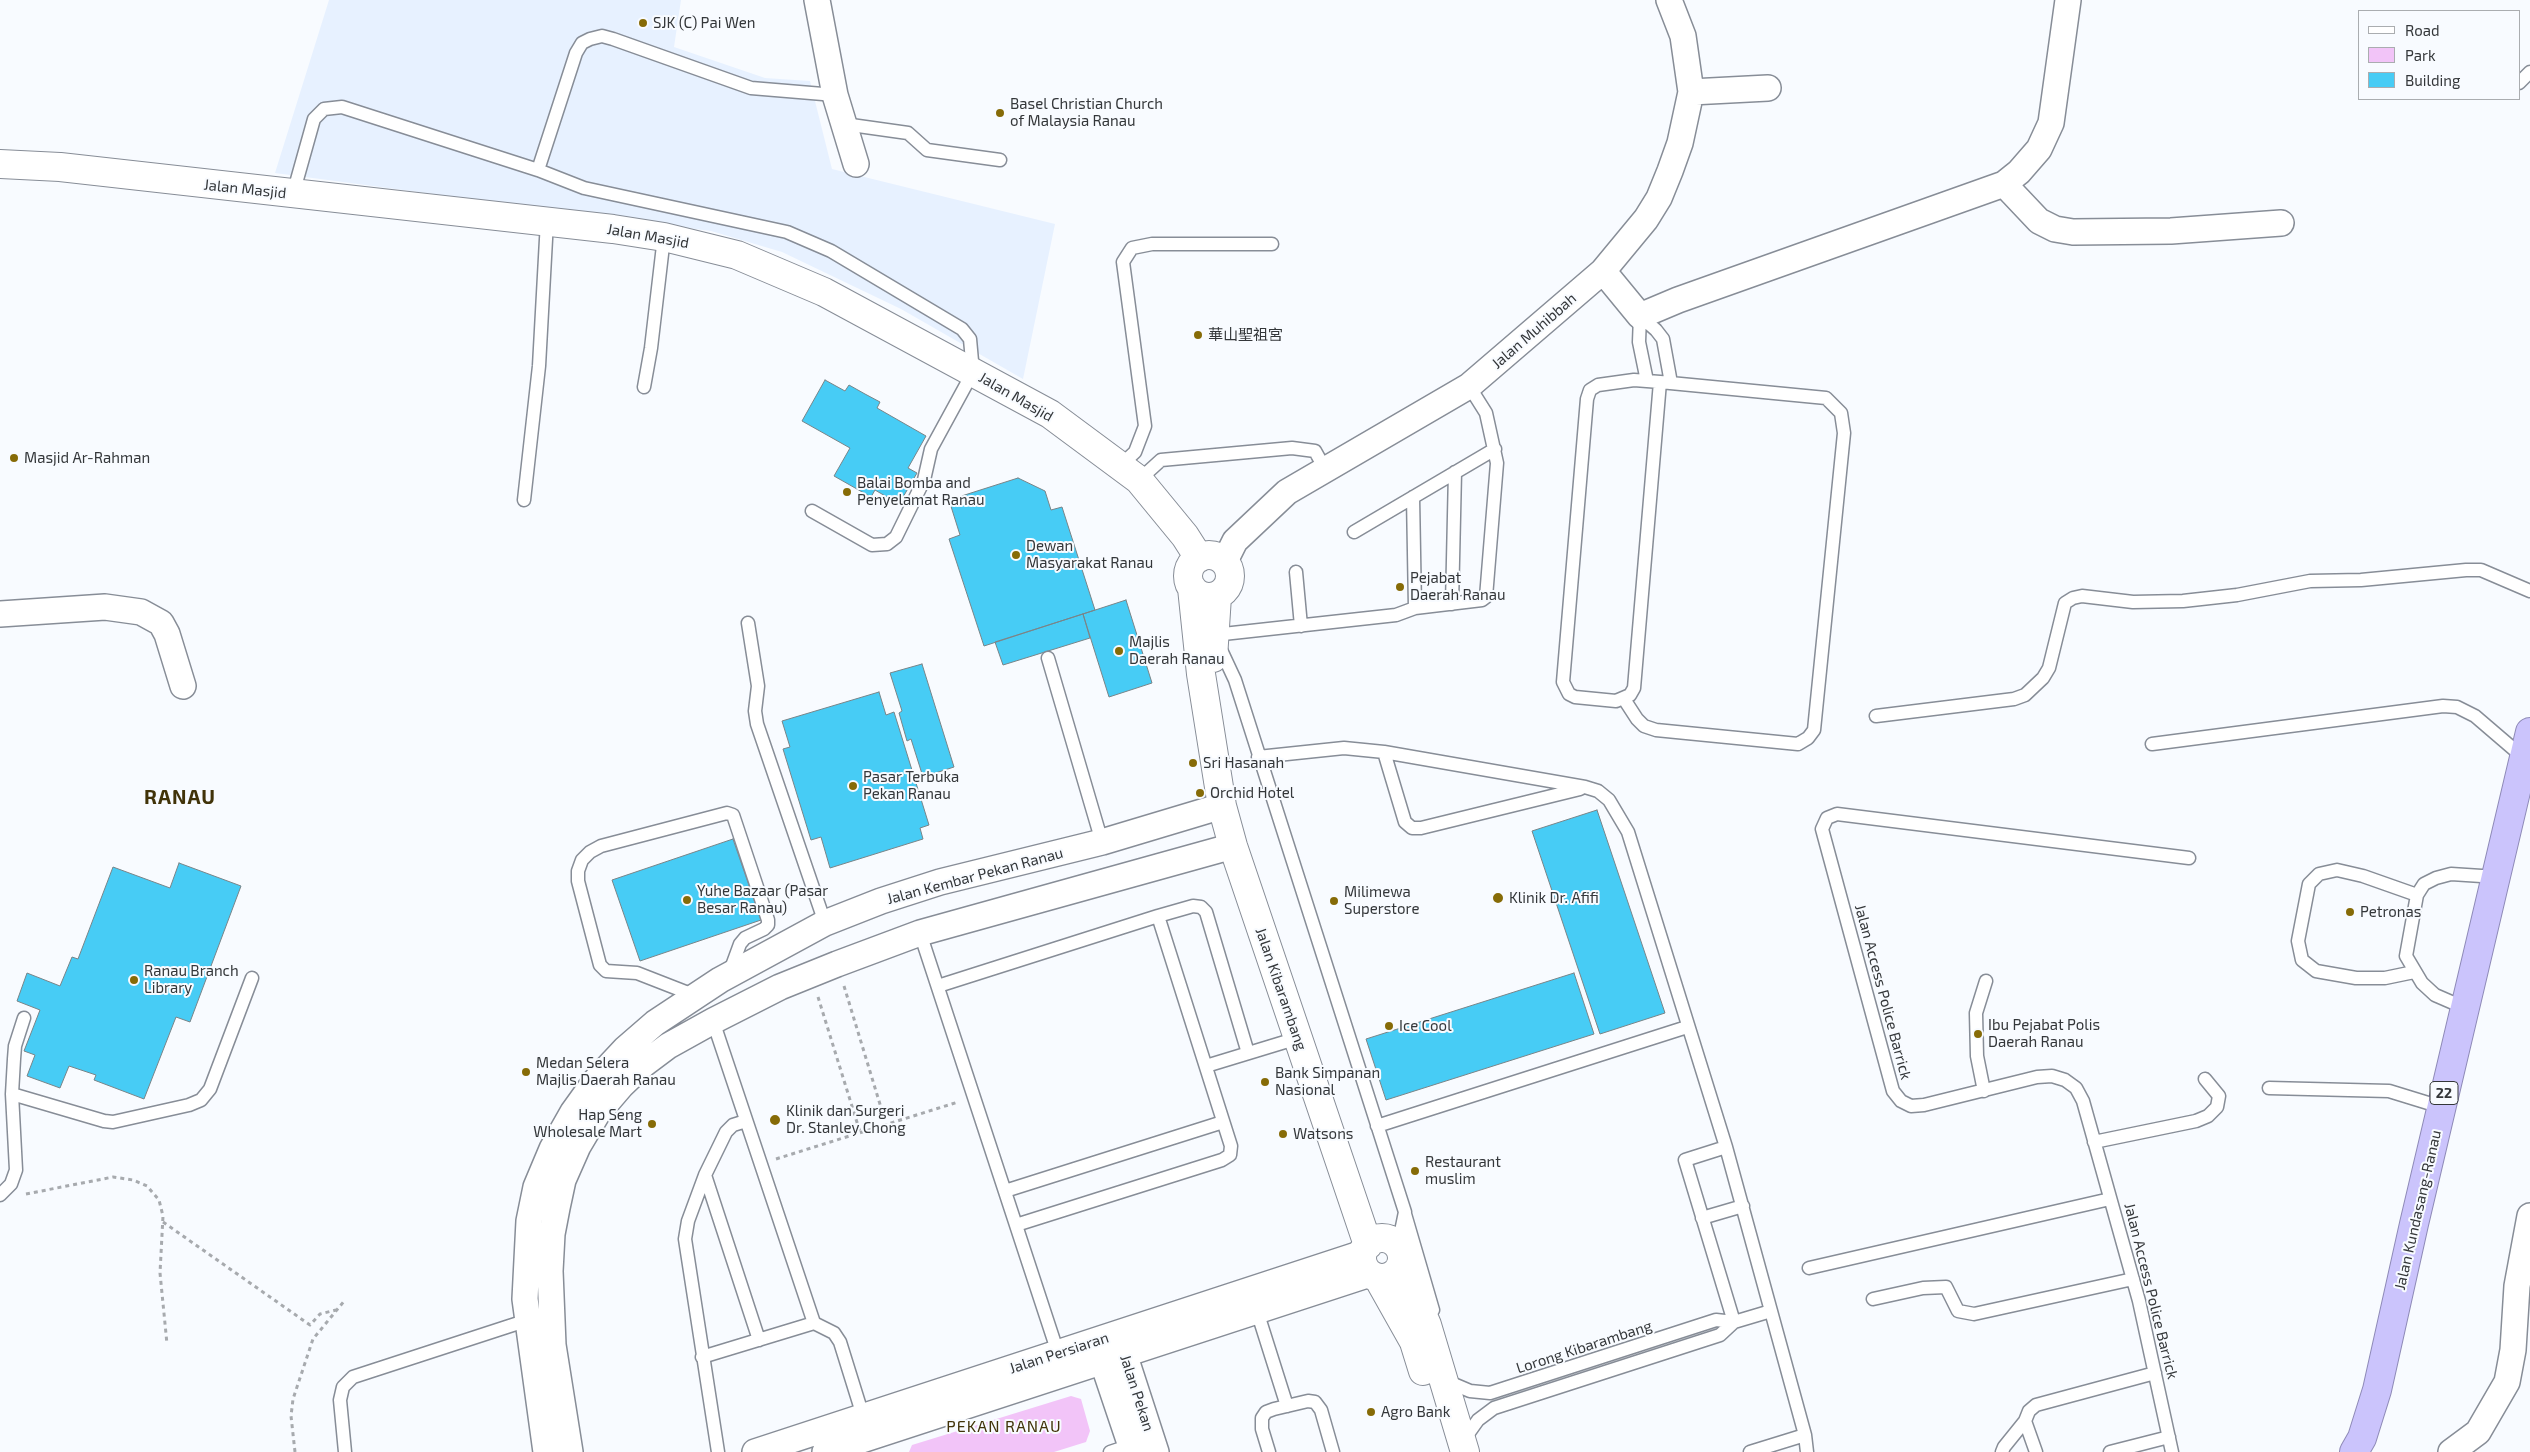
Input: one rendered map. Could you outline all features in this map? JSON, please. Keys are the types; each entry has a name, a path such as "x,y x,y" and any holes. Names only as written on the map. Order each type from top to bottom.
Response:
{"highway":[{"name":"Jalan Kundasang-Ranau","path":"2354,1452 2362,1438 2377,1390 2441,1107 2530,732"}],"street":[{"path":"817,0 835,94 856,164"},
{"name":"Jalan Muhibbah","path":"1212,559 1235,542 1267,509 1287,492 1469,386 1603,271 1646,219 1659,198 1680,143 1691,92 1683,36 1669,0"},
{"path":"1603,271 1640,316 1688,296 2004,184 2020,172 2039,149 2051,123 2068,0"},
{"path":"1691,92 1768,88"},
{"name":"Jalan Masjid","path":"0,164 60,167 547,221 664,237 737,255 816,288 1050,414 1130,472 1185,536 1212,559"},
{"path":"2004,184 2039,221 2055,229 2073,232 2171,231 2281,223"},
{"path":"1212,559 1229,567 1230,580 1227,587 1204,592 1188,575 1193,562 1212,559"},
{"name":"Jalan Kibarambang","path":"1204,592 1214,634 1211,729"},
{"name":"Jalan Kibarambang","path":"1204,592 1201,674 1222,806 1233,846 1298,1038 1380,1260 1458,1449"},
{"path":"0,614 105,607 141,612 161,623 164,628 173,647 183,686"},
{"name":"Jalan Kembar Pekan Ranau","path":"546,1452 528,1320 526,1282 529,1221 536,1187 552,1149 572,1112 596,1080 625,1049 654,1023 729,975 825,923 881,901 940,882 1102,842 1222,806"},
{"path":"1102,842 1113,878"},
{"path":"570,1452 553,1345 550,1271 552,1234 563,1180 578,1146 597,1114 621,1086 644,1064 668,1046 713,1021 811,974 920,933 1233,846"},
{"path":"2451,1452 2478,1432 2507,1382 2512,1350 2517,1286 2530,1216"},
{"name":"Jalan Kibarambang","path":"1380,1260 1427,1325 1440,1368 1458,1449"},
{"name":"Jalan Persiaran","path":"825,1452 1058,1353 1110,1348 1257,1311 1380,1260"},
{"name":"Jalan Persiaran","path":"755,1452 860,1437 1110,1348 1380,1260"},
{"name":"Jalan Pekan","path":"1110,1348 1136,1448"}],"lane":[{"path":"538,170 576,53 582,44 590,39 602,36 613,39 751,88 835,94"},
{"path":"2520,82 2530,72"},
{"path":"293,194 314,120 324,109 332,106 342,107 538,170 592,190 786,232 831,251 962,329 970,339 973,372 931,449 924,480 896,537 886,544 872,545 812,510"},
{"path":"844,124 908,133 927,150 1000,160"},
{"path":"524,500 539,366 547,221"},
{"path":"644,387 652,348 664,237"},
{"path":"1130,472 1145,426 1123,262 1132,248 1152,244 1272,244"},
{"path":"1624,699 1644,726 1656,730 1798,744 1808,738 1814,730 1844,433 1840,413 1826,398 1659,382 1634,380 1598,385 1590,390 1587,399 1563,682 1569,694 1575,697 1616,701 1630,695 1634,688 1659,382 1663,339 1640,316"},
{"path":"1640,316 1639,342 1659,382"},
{"path":"1440,1368 1435,1316 1405,1212 1258,757 1235,680 1214,634 1396,615 1414,608 1482,600 1486,597 1497,477 1495,449 1486,413 1469,386"},
{"path":"1130,472 1161,460 1292,448 1315,451 1325,469"},
{"path":"1354,532 1495,449"},
{"path":"1452,604 1455,472"},
{"path":"1414,497 1414,608"},
{"path":"1876,716 2014,699 2025,695 2043,678 2049,668 2065,603 2073,598 2082,596 2133,602 2183,601 2237,595 2310,581 2361,580 2466,570 2482,570 2530,591"},
{"path":"1296,572 1301,626"},
{"path":"748,623 758,686 755,711 758,724 825,923"},
{"path":"1048,658 1102,842"},
{"path":"2152,744 2443,706 2457,707 2475,716 2524,758"},
{"path":"1258,757 1344,748 1384,752 1585,787 1598,791 1609,800 1628,832 1687,1027 1726,1147 1805,1435 1807,1452"},
{"path":"1384,752 1405,822 1412,828 1421,828 1585,787"},
{"path":"696,996 637,973 606,971 600,965 578,881 578,871 582,860 590,852 601,846 727,813 733,815 768,920 768,925 764,929 745,938 740,944 729,975"},
{"name":"Jalan Access Police Barrick","path":"2172,1452 2133,1279 2083,1101 2076,1088 2065,1080 2052,1076 2037,1077 1984,1091 1911,1106 1901,1101 1893,1091 1822,829 1827,818 1837,814 2189,858"},
{"path":"2414,972 2385,978 2356,978 2316,972 2302,960 2298,941 2309,884 2319,874 2337,870 2363,876 2417,895"},
{"path":"2465,1008 2436,995 2414,972 2406,956 2417,895 2424,884 2444,876 2458,874 2497,877"},
{"path":"938,986 1158,916 1193,906 1201,907 1206,912 1248,1053"},
{"path":"1016,1225 1222,1160 1230,1155 1231,1146 1158,916"},
{"path":"920,933 1058,1353"},
{"path":"12,1094 113,1122 201,1100 210,1089 252,978"},
{"path":"1984,1091 1977,1056 1976,1013 1986,981"},
{"path":"0,1195 11,1184 16,1170 12,1094 15,1046 24,1018"},
{"path":"713,1021 814,1323"},
{"path":"1377,1126 1687,1027"},
{"path":"1206,1066 1298,1038"},
{"path":"2094,1142 2196,1121 2208,1116 2217,1107 2218,1096 2205,1078"},
{"path":"2269,1088 2389,1091 2441,1107"},
{"path":"718,1452 685,1239 688,1221 705,1175 726,1132 733,1125 746,1121"},
{"path":"1005,1191 1223,1122"},
{"path":"1726,1147 1685,1160 1734,1322"},
{"path":"705,1175 759,1340"},
{"path":"1809,1268 2110,1199"},
{"path":"1702,1218 1743,1206"},
{"path":"1380,1260 1405,1212"},
{"path":"1873,1298 1923,1288 1946,1287 1958,1312 1974,1314 2133,1279"},
{"path":"1257,1311 1287,1406"},
{"name":"Lorong Kibarambang","path":"1440,1368 1470,1391 1490,1393 1716,1320 1734,1322 1771,1311"},
{"path":"345,1452 340,1400 343,1387 353,1377 528,1320"},
{"name":"Lorong Kibarambang","path":"1458,1449 1478,1420 1494,1408 1720,1334 1734,1322"},
{"path":"702,1357 814,1323 834,1333 840,1342 860,1437"},
{"path":"2002,1452 2004,1446 2036,1405 2155,1373"},
{"path":"1269,1452 1262,1430 1262,1418 1266,1412 1301,1401 1314,1402 1321,1410 1333,1452"},
{"path":"2025,1421 2036,1452"},
{"path":"536,1452 542,1424"},
{"path":"1750,1452 1805,1435"},
{"path":"2110,1452 2130,1450 2169,1438"}],"path":[{"path":"837,964 886,1124"},
{"path":"811,974 860,1132"},
{"path":"761,1164 974,1097"},
{"path":"19,1195 113,1177 133,1180 147,1186 159,1200 162,1222 160,1273 167,1344"},
{"path":"162,1222 310,1325 320,1314 336,1310"},
{"path":"295,1452 291,1416 293,1399 313,1339 345,1300"}],"shaded area":[{"path":"329,0 681,0 674,47 765,78 810,81 832,169 1055,224 1023,379 901,309 782,252 711,231 275,173"}],"green space":[{"path":"1071,1396 1081,1399 1090,1431 1086,1442 1054,1452 909,1452 912,1445"}],"building":[{"path":"825,380 845,391 849,385 880,402 877,408 926,436 908,468 917,473 899,504 875,490 871,497 834,476 850,448 802,421"},
{"name":"Dewan Masyarakat Ranau","path":"1018,478 1045,491 1051,510 1062,507 1095,610 984,646 949,539 960,535 949,500"},
{"path":"1126,600 1152,683 1109,697 1083,614"},
{"path":"1083,614 1090,638 1003,665 995,642"},
{"path":"922,664 954,767 923,777 911,739 907,741 899,713 902,711 890,673"},
{"path":"879,692 886,715 894,712 929,825 920,828 923,839 830,868 821,837 811,840 783,749 790,747 782,721"},
{"path":"1597,810 1665,1013 1600,1034 1532,831"},
{"name":"Yuhe Bazaar (Pasar Besar Ranau)","path":"733,839 761,920 640,961 612,880"},
{"name":"Ranau Branch Library","path":"179,863 241,886 190,1022 176,1017 144,1099 94,1080 96,1075 69,1066 60,1088 27,1076 35,1055 24,1051 40,1010 17,1001 27,973 60,986 72,957 78,959 113,867 170,888"},
{"path":"1574,973 1594,1034 1386,1100 1366,1039"}],"place":[{"name":"SJK (C) Pai Wen","path":"643,23"},
{"name":"Basel Christian Church of Malaysia Ranau","path":"1000,113"},
{"name":"華山聖祖宮","path":"1198,335"},
{"name":"Masjid Ar-Rahman","path":"14,458"},
{"name":"Balai Bomba and Penyelamat Ranau","path":"847,492"},
{"name":"Dewan Masyarakat Ranau","path":"1016,555"},
{"name":"Pejabat Daerah Ranau","path":"1400,587"},
{"name":"Majlis Daerah Ranau","path":"1119,651"},
{"name":"Sri Hasanah","path":"1193,763"},
{"name":"Pasar Terbuka Pekan Ranau","path":"853,786"},
{"name":"Orchid Hotel","path":"1200,793"},
{"name":"Klinik Dr. Afifi","path":"1498,898"},
{"name":"Yuhe Bazaar (Pasar Besar Ranau)","path":"687,900"},
{"name":"Milimewa Superstore","path":"1334,901"},
{"name":"Petronas","path":"2350,912"},
{"name":"Ranau Branch Library","path":"134,980"},
{"name":"Ice Cool","path":"1389,1026"},
{"name":"Ibu Pejabat Polis Daerah Ranau","path":"1978,1034"},
{"name":"Medan Selera Majlis Daerah Ranau","path":"526,1072"},
{"name":"Bank Simpanan Nasional","path":"1265,1082"},
{"name":"Klinik dan Surgeri Dr. Stanley Chong","path":"775,1120"},
{"name":"Hap Seng Wholesale Mart","path":"652,1124"},
{"name":"Watsons","path":"1283,1134"},
{"name":"Restaurant muslim","path":"1415,1171"},
{"name":"Agro Bank","path":"1371,1412"}],"district":[{"name":"RANAU","path":"180,797"},
{"name":"PEKAN RANAU","path":"1004,1427"}]}
